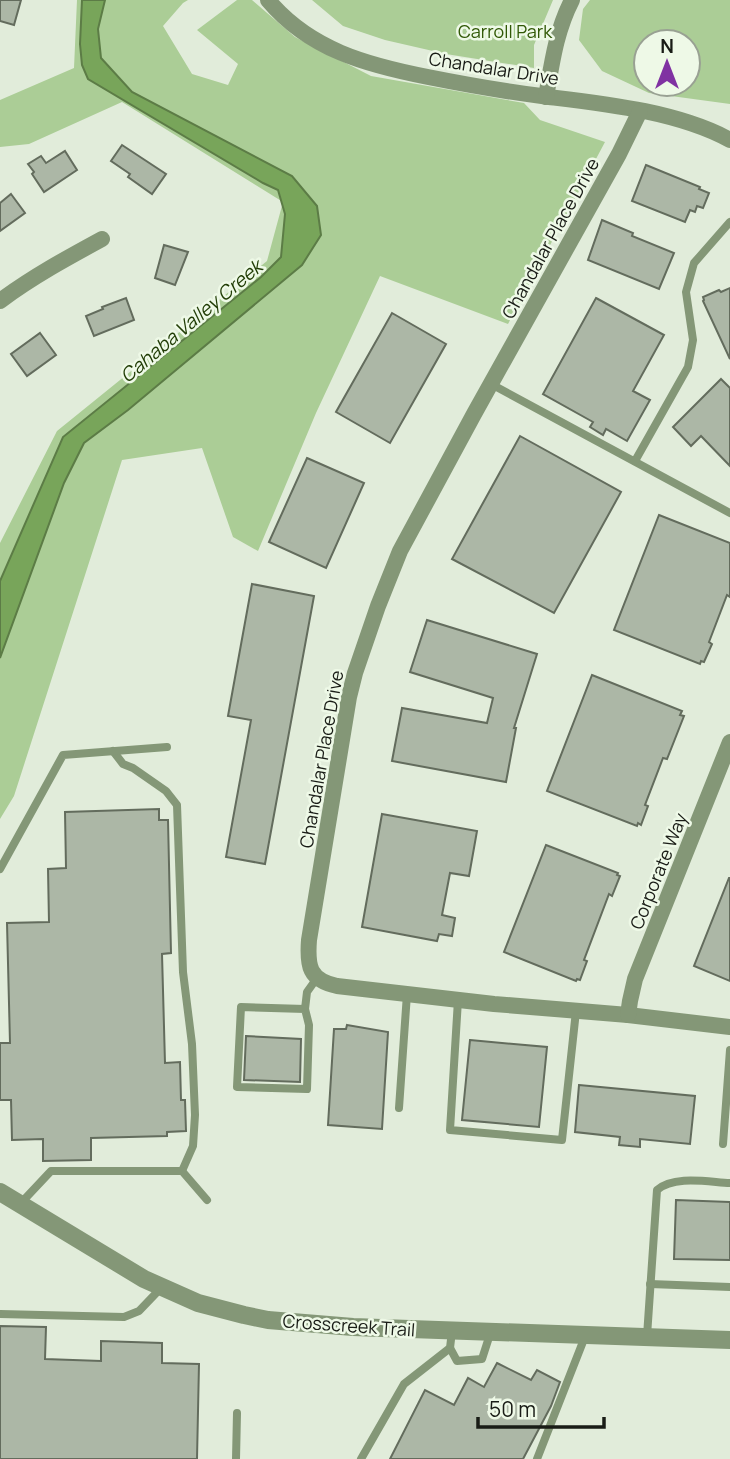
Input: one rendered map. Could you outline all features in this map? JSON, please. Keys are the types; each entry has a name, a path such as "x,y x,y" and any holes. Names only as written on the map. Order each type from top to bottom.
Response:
{"street":[{"name":"Chandalar Drive","path":"268,0 306,34 349,57 371,65 463,84 640,111 690,123 730,139"},
{"path":"546,97 561,22 572,0"},
{"name":"Chandalar Place Drive","path":"317,978 309,963 309,940 349,697 377,606 400,551 619,154 640,111"},
{"path":"0,301 58,262 102,239"},
{"name":"Corporate Way","path":"628,1015 635,979 730,742"},
{"path":"317,978 326,984 337,986 730,1027"},
{"name":"Crosscreek Trail","path":"0,1192 144,1279 198,1303 268,1320 451,1339 491,1331 730,1340"}],"lane":[{"path":"635,461 688,367 692,340 686,292 694,263 730,222"},
{"path":"491,384 730,513"},
{"path":"0,869 64,755 167,747"},
{"path":"113,751 123,764 166,790 177,805 183,972 192,1044 195,1115 193,1146 182,1171"},
{"path":"305,1009 241,1007 237,1087 307,1089 309,1025 305,1009 307,992 317,978"},
{"path":"399,1108 407,994"},
{"path":"458,1000 450,1130 562,1140 576,1011"},
{"path":"723,1144 730,1051"},
{"path":"20,1204 51,1171 182,1171 207,1200"},
{"path":"648,1336 657,1190 677,1181 730,1183"},
{"path":"650,1284 730,1287"},
{"path":"0,1314 124,1317 139,1311 162,1287"},
{"path":"361,1459 404,1384 451,1339 457,1361 482,1359 491,1331"},
{"path":"537,1459 586,1334"},
{"path":"236,1459 237,1413"}],"green space":[{"path":"77,0 188,0 163,26 192,74 228,85 238,64 197,30 237,0 252,0 295,37 371,76 524,103 540,120 605,142 508,324 380,276 316,413 258,551 233,537 202,448 122,460 14,796 0,819 0,543 57,431 267,261 283,202 122,102 29,144 0,147 0,100 74,68"},
{"name":"Carroll Park","path":"312,0 553,0 534,45 534,68 446,54 385,40 343,26"},
{"path":"590,0 730,0 730,104 686,98 702,98 702,28 632,28 632,85 602,71 579,40 583,9"}],"shaded area":[{"path":"82,0 105,0 98,29 101,58 132,92 292,176 317,206 321,235 302,265 128,410 84,443 64,483 0,658 0,581 63,437 261,277 281,257 285,214 278,190 88,79 82,65 80,44"}],"building":[{"path":"0,0 21,0 14,25 0,21"},
{"path":"122,145 166,174 152,194 111,161"},
{"path":"65,151 77,170 44,192 28,164 41,156 46,163"},
{"path":"646,165 709,193 703,208 697,206 695,212 690,210 685,222 632,201"},
{"path":"11,194 25,213 0,231 0,203"},
{"path":"602,220 674,253 659,289 588,260"},
{"path":"164,245 188,252 175,285 155,278"},
{"path":"730,288 730,359 703,297"},
{"path":"126,298 134,320 94,336 86,316"},
{"path":"596,298 664,335 633,391 650,400 627,441 606,429 603,435 590,427 593,422 543,394"},
{"path":"392,313 446,344 390,443 336,412"},
{"path":"40,333 56,355 27,376 11,354"},
{"path":"721,379 730,388 730,466 701,436 691,446 673,427"},
{"path":"520,436 621,492 554,613 452,559"},
{"path":"307,458 364,483 326,568 269,542"},
{"path":"659,515 730,543 730,597 727,595 709,642 712,644 704,662 701,661 700,664 614,630"},
{"path":"252,584 314,596 265,864 226,857 251,720 228,716"},
{"path":"427,620 537,654 514,728 506,782 392,761 402,708 487,723 493,698 410,672"},
{"path":"592,675 682,711 680,715 684,716 667,759 663,758 645,805 648,806 641,825 638,823 637,826 547,791"},
{"path":"159,809 159,820 168,820 171,953 162,954 165,1063 180,1062 181,1100 185,1100 186,1131 167,1132 167,1136 91,1138 91,1160 43,1161 43,1139 12,1140 11,1100 0,1100 0,1043 10,1043 7,923 49,922 48,869 66,868 65,812"},
{"path":"382,814 477,831 469,876 450,873 442,915 455,918 452,936 439,934 437,941 362,927"},
{"path":"546,845 620,876 612,896 609,894 584,960 587,961 580,980 576,981 504,952"},
{"path":"730,878 730,981 694,966"},
{"path":"347,1025 388,1032 382,1129 328,1125 334,1029 346,1029"},
{"path":"246,1036 301,1039 300,1082 244,1080"},
{"path":"470,1040 547,1047 539,1127 462,1120"},
{"path":"579,1085 695,1096 690,1144 640,1139 640,1147 619,1145 620,1137 575,1132"},
{"path":"676,1200 730,1202 730,1260 674,1259"},
{"path":"0,1326 46,1327 45,1359 101,1361 101,1341 162,1343 162,1363 199,1364 197,1459 0,1459"},
{"path":"497,1363 531,1380 537,1370 560,1382 551,1406 523,1459 390,1459 425,1390 454,1405 468,1378 484,1387"}],"water label":[{"name":"Cahaba Valley Creek","path":"191,321"}]}
